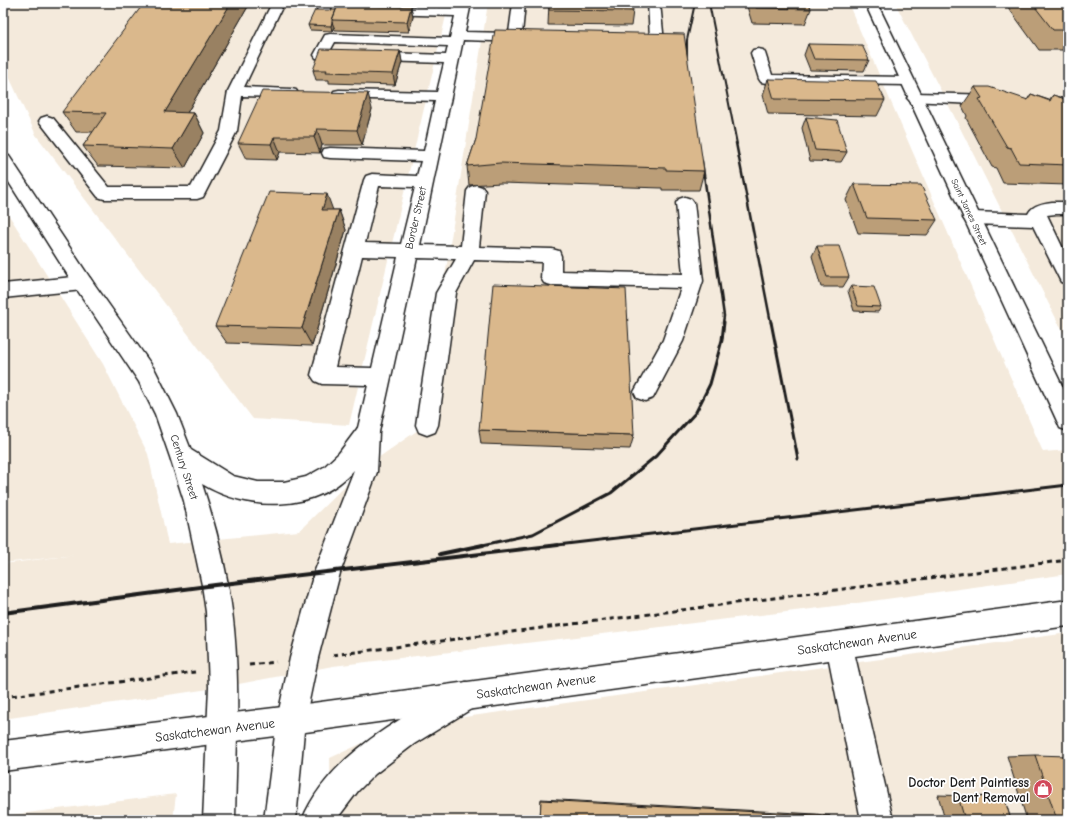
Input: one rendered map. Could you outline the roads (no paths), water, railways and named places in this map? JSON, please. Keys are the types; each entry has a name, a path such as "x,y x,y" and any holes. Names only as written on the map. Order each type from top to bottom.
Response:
{"main road":[{"path":"46,121 104,192 197,192 229,131 235,91 278,3"},
{"path":"515,38 520,3"},
{"path":"626,41 657,42 654,3"},
{"name":"Saint James Street","path":"870,3 972,218 1063,401 1068,421"},
{"path":"372,10 464,8"},
{"name":"Border Street","path":"280,820 291,720 304,658 327,573 364,472 368,432 464,8"},
{"path":"456,46 330,38 321,55 456,46 515,38 539,38"},
{"path":"758,53 766,78 907,81"},
{"path":"235,91 304,93"},
{"path":"328,94 444,98"},
{"path":"915,98 1012,101"},
{"path":"330,153 430,156"},
{"name":"Century Street","path":"3,160 83,284 122,337 147,376 166,414 182,457 196,501 215,585 221,635 223,669 223,729 219,820"},
{"path":"380,377 322,375 372,180 425,182"},
{"path":"427,425 446,293 469,253 476,191"},
{"path":"645,392 673,342 693,281 685,203"},
{"path":"1068,208 1053,207 1043,209 1037,213 1039,220 1062,253 1068,276"},
{"path":"972,218 1039,220"},
{"path":"354,249 552,256 551,278 693,281"},
{"path":"3,291 83,284"},
{"path":"182,457 231,487 258,494 285,494 311,486 332,474 346,462 368,432"},
{"name":"Saskatchewan Avenue","path":"3,756 291,720 1068,613"},
{"path":"839,644 877,820"},
{"path":"318,820 337,792 358,768 399,737 466,696"}],"railway":[{"path":"687,62 687,40 695,3"},
{"path":"709,3 737,144"},
{"path":"736,143 771,323"},
{"path":"702,161 724,316 723,323"},
{"path":"478,546 533,534 611,493 656,456 696,412 710,384 722,340 724,322"},
{"path":"771,322 798,459"},
{"path":"549,546 1068,485"},
{"path":"440,554 483,545"},
{"path":"3,613 215,585 558,545"}],"place":[{"name":"Doctor Dent Paintless Dent Removal","path":"1043,789"}]}
